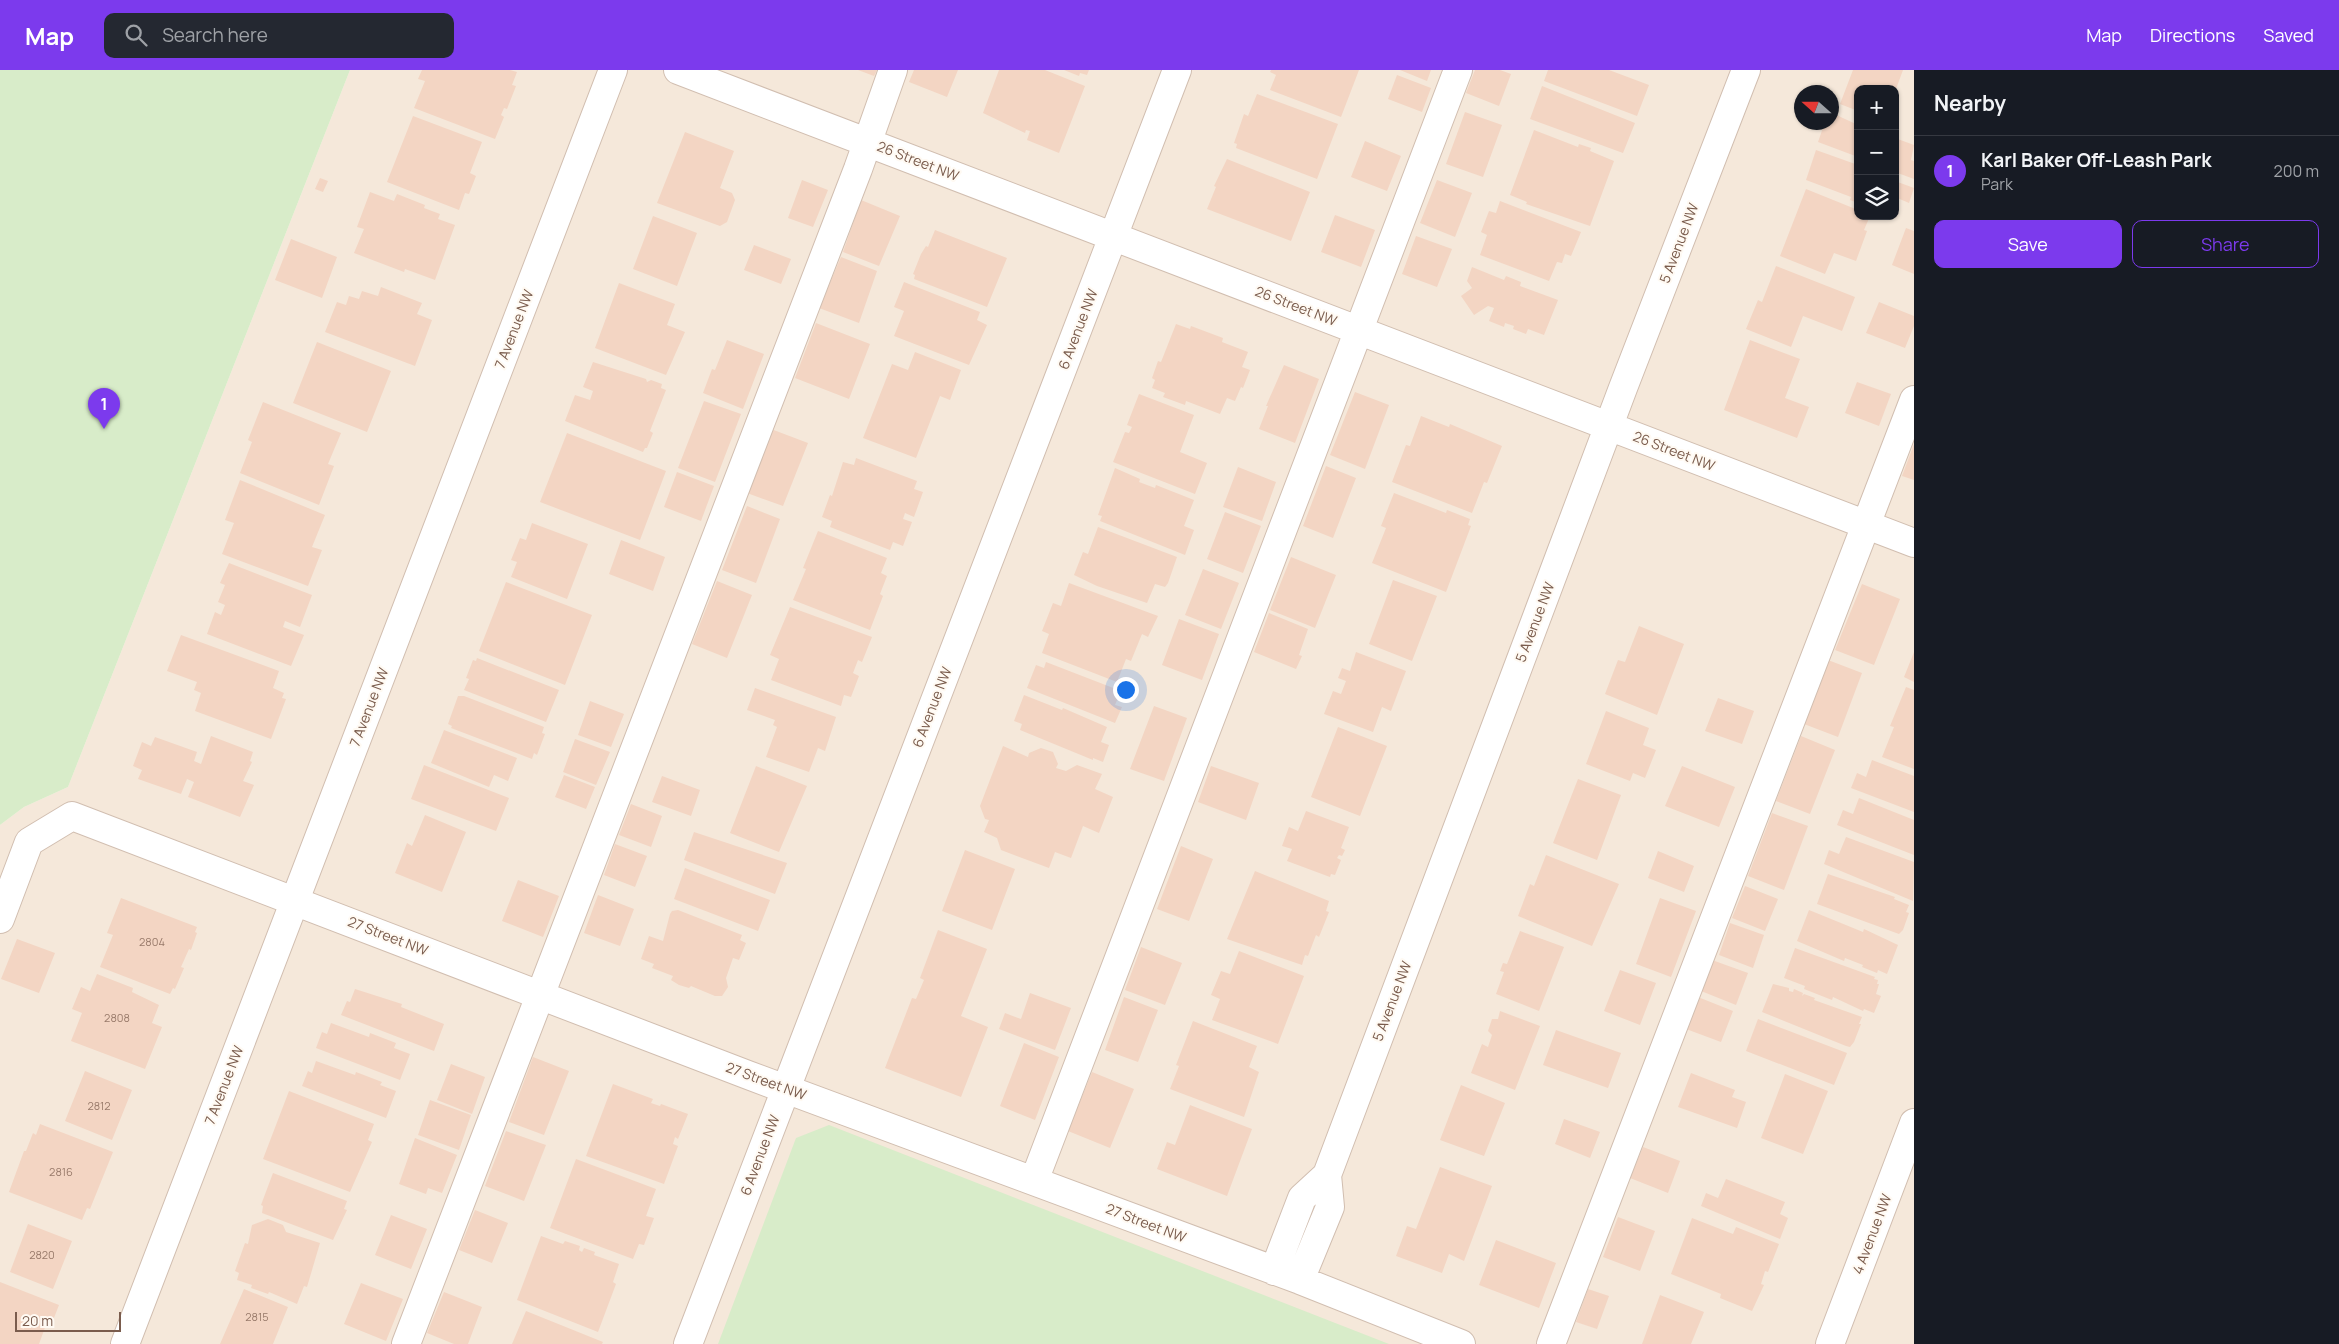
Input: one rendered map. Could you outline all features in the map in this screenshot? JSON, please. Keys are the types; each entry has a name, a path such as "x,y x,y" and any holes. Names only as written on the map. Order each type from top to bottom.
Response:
{"street":[{"name":"7 Avenue NW","path":"125,1344 613,70"},
{"name":"26 Street NW","path":"678,70 1914,543"},
{"path":"406,1344 868,142 893,70"},
{"name":"6 Avenue NW","path":"688,1344 1177,70"},
{"path":"1034,1181 1458,70"},
{"name":"5 Avenue NW","path":"1300,1280 1330,1207 1327,1175 1623,388 1746,70"},
{"path":"1551,1344 1914,400"},
{"name":"27 Street NW","path":"0,919 29,842 72,816 785,1088 1300,1280 1461,1344"},
{"name":"4 Avenue NW","path":"1830,1344 1914,1123"},
{"name":"5 Avenue NW","path":"1274,1271 1302,1198 1327,1175"}],"shaded area":[{"path":"350,70 1914,70 1914,1344 0,1344 0,825 24,807 68,787"}],"green space":[{"path":"0,70 350,70 68,787 24,807 0,825"},
{"path":"829,1125 1389,1344 718,1344 796,1138"}],"building":[{"path":"422,70 510,70 517,72 512,85 516,86 507,109 504,108 501,115 504,117 495,139 414,108 425,81 418,79"},
{"path":"858,70 877,70 874,76"},
{"path":"914,70 958,70 947,97 909,82"},
{"path":"999,70 1045,70 1085,86 1059,153 1027,140 1030,131 1026,130 1025,133 983,113"},
{"path":"1064,70 1089,70 1087,75 1080,73 1079,76"},
{"path":"1271,70 1359,70 1341,117 1270,90 1276,75 1270,72"},
{"path":"1400,70 1431,70 1427,81"},
{"path":"1475,70 1500,70 1511,74 1499,106 1466,93"},
{"path":"1548,70 1609,70 1649,85 1637,116 1544,81"},
{"path":"1853,70 1903,70 1897,85 1854,85 1854,109 1840,104"},
{"path":"1397,75 1431,88 1422,112 1388,99"},
{"path":"1542,86 1635,123 1623,153 1530,119"},
{"path":"1257,94 1338,124 1317,179 1236,148 1237,144 1234,143 1244,114 1248,116"},
{"path":"1465,112 1502,125 1483,177 1446,164"},
{"path":"413,116 482,142 470,173 476,176 469,194 465,193 459,210 387,182"},
{"path":"1839,116 1854,123 1854,156 1818,142 1822,130 1839,130"},
{"path":"1534,130 1578,147 1579,144 1591,148 1590,151 1614,161 1590,226 1526,204 1527,202 1510,195"},
{"path":"685,132 734,151 720,188 732,193 735,200 727,222 720,226 657,203"},
{"path":"1899,139 1914,145 1911,160 1914,161 1914,179 1899,173"},
{"path":"1365,141 1401,156 1387,191 1351,177"},
{"path":"1816,150 1854,164 1854,202 1850,200 1851,197 1806,180"},
{"path":"1227,159 1310,192 1291,241 1207,209 1216,187 1214,186"},
{"path":"320,178 328,181 323,192 315,189"},
{"path":"802,180 828,190 813,227 788,218"},
{"path":"1437,180 1472,193 1455,237 1420,223"},
{"path":"1899,182 1914,188 1909,203 1899,199"},
{"path":"1806,189 1854,208 1854,220 1868,220 1864,230 1867,231 1856,261 1834,253 1825,274 1780,256"},
{"path":"370,192 394,201 397,194 425,205 424,208 440,214 438,219 455,225 435,280 405,269 404,272 354,253 364,229 357,227"},
{"path":"861,200 900,216 879,266 843,252"},
{"path":"1500,201 1581,232 1571,256 1565,254 1562,263 1557,262 1549,281 1480,255 1487,235 1481,232 1489,211 1496,213"},
{"path":"1335,215 1375,230 1361,267 1321,252"},
{"path":"653,216 697,233 677,286 633,269"},
{"path":"1906,228 1914,231 1914,274 1892,265"},
{"path":"935,230 1007,258 987,307 914,279 915,275 913,274 921,254 926,246 928,247"},
{"path":"1416,236 1452,249 1437,287 1402,274"},
{"path":"291,239 337,257 322,298 275,280"},
{"path":"754,245 791,259 781,284 744,270"},
{"path":"841,257 877,271 859,323 819,308"},
{"path":"1776,266 1855,297 1842,331 1803,316 1791,347 1746,329 1758,300 1762,302"},
{"path":"1472,267 1504,280 1506,276 1521,282 1520,286 1558,300 1544,335 1528,329 1526,334 1513,329 1514,326 1505,323 1504,327 1489,321 1494,308 1488,306 1474,315 1461,296 1472,288 1467,281"},
{"path":"904,282 980,312 977,320 987,325 969,365 894,336 904,311 894,307"},
{"path":"619,283 675,304 667,325 685,332 666,375 595,348"},
{"path":"381,287 422,303 417,314 432,320 415,366 325,332 337,302 346,305 349,296 359,299 362,291 378,296"},
{"path":"1879,302 1914,316 1914,326 1905,348 1866,333"},
{"path":"816,323 870,344 849,399 795,378"},
{"path":"1176,324 1190,329 1191,326 1223,338 1222,342 1248,352 1242,367 1250,370 1243,388 1241,387 1235,401 1227,398 1220,414 1186,401 1185,405 1163,397 1165,393 1152,388 1155,380 1152,378 1158,361 1161,362"},
{"path":"727,340 764,354 743,409 703,393 712,369 715,370"},
{"path":"1750,340 1800,359 1785,398 1809,407 1797,438 1724,410"},
{"path":"317,342 391,371 367,432 293,403"},
{"path":"915,352 961,370 950,400 940,396 916,458 863,438 892,364 908,370"},
{"path":"593,362 646,379 647,382 651,380 662,384 661,388 666,390 650,431 653,433 647,448 643,452 565,421 575,395 590,400 593,391 583,387"},
{"path":"1284,365 1319,379 1295,443 1259,429 1268,406 1266,406"},
{"path":"1857,382 1891,394 1879,426 1845,413"},
{"path":"1355,392 1389,405 1365,469 1330,455"},
{"path":"1139,394 1194,415 1180,452 1207,463 1195,494 1113,462 1125,432 1129,433 1132,427 1127,425"},
{"path":"704,401 741,414 715,482 678,468"},
{"path":"263,402 341,433 328,464 334,466 319,505 240,473 252,442 248,440"},
{"path":"1421,416 1449,427 1450,424 1502,446 1487,483 1484,482 1472,513 1392,482 1406,445 1410,446"},
{"path":"771,429 808,443 783,506 747,493"},
{"path":"567,433 666,471 640,540 540,502"},
{"path":"1914,444 1914,480 1902,476"},
{"path":"856,458 917,481 914,489 923,492 914,517 905,513 903,519 912,522 903,546 893,542 890,550 830,527 832,521 822,517 830,495 832,496 843,462 854,465"},
{"path":"1326,466 1356,478 1333,538 1303,526"},
{"path":"1238,467 1276,482 1262,521 1223,507"},
{"path":"1115,468 1140,479 1139,482 1155,488 1156,485 1194,500 1184,526 1194,530 1185,555 1100,521 1102,516 1098,515"},
{"path":"677,472 714,486 701,521 664,507"},
{"path":"240,480 325,515 312,547 322,550 308,586 222,554 234,523 225,520"},
{"path":"1394,493 1446,513 1447,510 1470,519 1468,525 1471,526 1446,592 1372,563 1386,528 1381,526"},
{"path":"747,506 780,519 756,583 722,570"},
{"path":"1225,512 1261,526 1243,573 1207,559"},
{"path":"532,523 588,544 567,599 511,577 517,562 511,560 520,538 526,540"},
{"path":"1098,527 1177,557 1168,583 1165,587 1155,584 1147,603 1097,586 1074,575 1083,552 1088,554"},
{"path":"818,531 887,558 881,573 887,576 880,594 883,596 870,630 793,600 806,569 803,568"},
{"path":"621,540 665,557 653,591 609,574"},
{"path":"1291,557 1336,575 1315,628 1270,610"},
{"path":"229,563 312,595 300,627 285,621 283,627 304,635 291,666 207,634 215,612 221,615 225,605 218,602 225,585 220,583"},
{"path":"1203,569 1239,583 1221,629 1185,615"},
{"path":"1393,580 1437,596 1412,661 1369,644"},
{"path":"717,581 752,595 727,658 692,644"},
{"path":"506,582 592,615 565,685 479,651"},
{"path":"1069,583 1158,616 1148,637 1142,634 1131,661 1126,659 1117,682 1042,653 1049,634 1042,631 1053,603 1061,606"},
{"path":"1862,584 1900,599 1874,665 1835,650"},
{"path":"790,607 872,637 862,662 858,660 853,673 859,676 851,697 844,695 841,706 771,680 779,659 770,655"},
{"path":"1269,613 1308,629 1299,655 1302,656 1296,669 1254,652"},
{"path":"1179,619 1219,634 1202,680 1162,665"},
{"path":"1639,626 1684,644 1657,715 1605,694 1618,660 1625,662"},
{"path":"181,635 279,671 273,688 284,693 282,698 286,699 271,739 195,711 201,693 194,690 197,682 167,671"},
{"path":"1356,652 1406,671 1391,711 1382,707 1373,732 1324,714 1333,691 1341,694 1346,681 1338,678 1342,668 1350,671"},
{"path":"1914,652 1914,682 1904,677"},
{"path":"477,658 559,690 546,722 464,690 469,679 466,678 473,660 476,661"},
{"path":"1828,660 1862,673 1838,737 1804,724"},
{"path":"1046,662 1121,691 1115,705 1122,707 1115,723 1027,688 1036,665 1044,668"},
{"path":"1906,687 1914,690 1914,769 1882,757 1894,727 1890,726"},
{"path":"755,688 836,717 825,751 818,748 809,772 766,757 777,727 773,725 775,720 747,710"},
{"path":"1024,695 1062,710 1063,708 1107,727 1101,742 1109,745 1103,762 1093,758 1093,760 1020,730 1022,724 1014,721"},
{"path":"458,696 464,696 544,727 542,733 545,734 537,755 534,753 532,759 451,728 452,726 448,724"},
{"path":"1718,698 1754,711 1742,744 1705,731"},
{"path":"590,701 624,714 611,747 578,735"},
{"path":"1154,706 1187,718 1164,781 1130,769"},
{"path":"1606,711 1649,728 1643,745 1656,750 1645,778 1633,773 1630,781 1586,764"},
{"path":"1338,727 1387,746 1360,816 1311,797"},
{"path":"444,730 517,758 508,781 494,775 489,787 431,763"},
{"path":"211,736 253,752 250,761 252,762 243,781 254,785 240,817 188,797 194,782 187,779 181,794 138,779 142,770 133,766 142,742 151,746 155,737 197,752 194,761 201,764"},
{"path":"1801,736 1835,750 1810,814 1776,801"},
{"path":"575,739 610,752 596,785 563,772"},
{"path":"1003,746 1028,757 1029,753 1041,748 1053,752 1058,764 1056,768 1066,771 1077,765 1102,774 1095,789 1113,797 1099,833 1083,826 1071,858 1055,852 1049,868 1001,850 997,838 984,832 989,820 985,819 980,806"},
{"path":"1872,760 1914,776 1914,812 1851,788 1857,773 1866,777"},
{"path":"424,765 509,798 496,831 411,799"},
{"path":"756,766 807,786 779,852 730,833"},
{"path":"1211,766 1259,783 1246,820 1198,802"},
{"path":"1682,766 1735,787 1719,827 1665,806"},
{"path":"564,775 595,787 586,809 555,797"},
{"path":"662,776 700,790 691,816 652,802"},
{"path":"1578,779 1621,795 1597,860 1553,843"},
{"path":"1859,798 1914,820 1914,855 1837,825 1843,810 1853,814"},
{"path":"631,804 662,816 651,847 619,835"},
{"path":"1306,811 1349,827 1341,848 1345,850 1342,856 1339,855 1337,858 1341,860 1335,875 1331,874 1330,877 1287,861 1292,849 1282,846 1289,827 1298,831"},
{"path":"1772,813 1808,826 1784,890 1748,876"},
{"path":"425,815 466,832 442,892 395,873 407,843 412,846"},
{"path":"694,832 787,863 775,894 684,860"},
{"path":"1846,837 1914,862 1913,901 1824,864 1829,850 1839,854"},
{"path":"615,844 647,856 635,887 604,875"},
{"path":"1181,846 1213,859 1189,921 1157,909"},
{"path":"965,850 1015,869 992,930 942,911"},
{"path":"1658,851 1694,866 1684,892 1648,878"},
{"path":"1546,855 1619,884 1592,946 1518,916 1530,884 1534,886"},
{"path":"685,868 770,900 758,931 674,899"},
{"path":"1255,871 1329,901 1326,911 1329,912 1319,937 1316,935 1308,956 1305,955 1302,965 1227,939"},
{"path":"1828,874 1895,897 1894,899 1909,905 1906,912 1909,913 1903,930 1899,934 1817,904"},
{"path":"518,880 559,896 543,937 502,921"},
{"path":"1745,886 1778,899 1765,931 1732,918"},
{"path":"598,895 634,909 620,946 584,933"},
{"path":"121,898 197,927 195,932 197,933 191,950 189,949 181,967 184,968 175,989 173,988 170,994 100,967 113,935 107,933"},
{"path":"1660,898 1696,911 1671,977 1636,964"},
{"path":"678,910 742,935 740,940 746,943 739,960 733,958 726,978 728,987 722,996 715,996 691,986 689,988 679,985 671,980 673,976 652,968 654,964 641,959 649,936 663,941 670,914 672,911"},
{"path":"1809,910 1863,932 1864,929 1898,945 1887,974 1878,970 1877,973 1845,958 1844,961 1797,941"},
{"path":"1730,923 1764,935 1753,968 1719,955"},
{"path":"938,930 987,949 961,1016 988,1027 961,1097 885,1068 912,998 916,999 924,980 920,978"},
{"path":"1520,931 1564,947 1539,1011 1496,994 1504,972 1500,971 1503,963 1507,964"},
{"path":"17,939 55,953 39,993 1,979"},
{"path":"1141,947 1182,963 1165,1005 1125,990"},
{"path":"1795,948 1875,977 1874,979 1878,980 1877,984 1879,984 1876,994 1881,996 1874,1013 1864,1009 1863,1011 1833,997 1832,1000 1804,989 1805,986 1784,978"},
{"path":"1239,951 1304,976 1278,1044 1212,1020 1220,999 1211,995 1221,971 1230,974"},
{"path":"1712,960 1748,973 1736,1005 1701,991"},
{"path":"1620,970 1656,983 1640,1025 1604,1011"},
{"path":"97,974 133,988 132,992 159,1005 152,1023 162,1027 145,1069 71,1041 82,1013 72,1009 81,987 90,991"},
{"path":"1773,984 1789,988 1789,991 1793,992 1794,989 1803,993 1802,996 1804,994 1815,998 1814,1000 1862,1017 1854,1042 1850,1047 1846,1046 1762,1012"},
{"path":"355,989 402,1004 401,1007 444,1024 434,1051 341,1015 347,1001 350,1002"},
{"path":"1030,993 1071,1008 1055,1050 999,1029 1005,1013 1021,1019"},
{"path":"1124,997 1158,1010 1138,1062 1105,1050"},
{"path":"1698,997 1733,1011 1721,1042 1686,1029"},
{"path":"1500,1011 1540,1026 1515,1090 1471,1073 1482,1044 1488,1047 1492,1035 1488,1031 1492,1019 1498,1019"},
{"path":"1758,1019 1847,1053 1834,1085 1746,1051"},
{"path":"1193,1021 1257,1046 1249,1067 1259,1072 1244,1117 1170,1089 1179,1066 1176,1065"},
{"path":"331,1023 369,1037 370,1033 396,1043 394,1048 410,1054 400,1080 316,1048 322,1032 327,1034"},
{"path":"1556,1030 1621,1053 1608,1088 1543,1065"},
{"path":"1024,1043 1059,1057 1035,1120 1000,1106"},
{"path":"533,1057 569,1071 544,1135 509,1122"},
{"path":"316,1061 355,1075 356,1072 382,1082 380,1085 396,1091 386,1118 302,1086 308,1071 312,1073"},
{"path":"451,1064 485,1077 472,1114 437,1100"},
{"path":"85,1071 132,1090 112,1140 65,1121"},
{"path":"1092,1072 1134,1089 1110,1148 1068,1131"},
{"path":"1691,1073 1735,1090 1732,1097 1746,1102 1737,1128 1678,1107"},
{"path":"1785,1074 1828,1091 1803,1154 1761,1138"},
{"path":"613,1084 653,1099 651,1103 660,1106 661,1104 688,1114 678,1139 675,1137 673,1144 678,1146 664,1184 586,1156"},
{"path":"1461,1085 1505,1103 1484,1156 1440,1140"},
{"path":"289,1091 374,1124 368,1140 372,1142 350,1192 263,1159"},
{"path":"430,1100 471,1115 459,1150 418,1135"},
{"path":"1190,1105 1252,1129 1227,1196 1157,1169 1167,1142 1175,1145"},
{"path":"1564,1119 1600,1132 1590,1158 1555,1144"},
{"path":"40,1124 113,1152 90,1209 87,1208 82,1220 9,1192 24,1151 26,1151 33,1133 36,1135"},
{"path":"506,1131 546,1145 524,1201 485,1186"},
{"path":"415,1138 457,1155 442,1193 428,1188 426,1194 399,1184"},
{"path":"1643,1147 1680,1161 1668,1193 1630,1178"},
{"path":"576,1159 656,1189 646,1216 654,1218 644,1245 639,1244 633,1259 550,1228"},
{"path":"1440,1167 1492,1186 1464,1261 1449,1254 1442,1273 1396,1256 1407,1226 1416,1229"},
{"path":"273,1173 347,1201 344,1209 347,1210 333,1240 262,1213 263,1206 261,1205"},
{"path":"1726,1179 1785,1202 1780,1214 1788,1218 1780,1239 1701,1206 1706,1193 1718,1198"},
{"path":"475,1210 508,1223 492,1263 459,1250"},
{"path":"391,1215 427,1229 411,1269 375,1255"},
{"path":"1618,1217 1655,1231 1640,1271 1603,1257"},
{"path":"1692,1218 1733,1234 1736,1227 1779,1244 1768,1272 1765,1271 1761,1284 1764,1285 1752,1311 1720,1298 1721,1294 1671,1274"},
{"path":"268,1219 283,1225 286,1232 320,1243 307,1287 304,1286 297,1304 269,1292 268,1294 251,1288 252,1285 237,1280 239,1273 235,1271 245,1243 248,1244 252,1225"},
{"path":"28,1224 72,1241 53,1289 10,1272"},
{"path":"541,1236 563,1244 565,1241 580,1246 579,1250 582,1252 584,1248 595,1252 594,1255 619,1264 613,1282 616,1284 598,1332 517,1300"},
{"path":"1496,1240 1556,1263 1539,1308 1479,1285"},
{"path":"0,1282 59,1305 52,1323 47,1322 39,1344 0,1344"},
{"path":"361,1283 403,1299 386,1341 344,1324"},
{"path":"244,1289 288,1307 273,1344 220,1344"},
{"path":"1588,1289 1609,1296 1597,1329 1576,1322"},
{"path":"444,1292 482,1307 468,1344 454,1344 427,1333"},
{"path":"1660,1295 1704,1312 1691,1344 1642,1344"},
{"path":"526,1311 603,1342 602,1344 512,1344"}],"place":[{"name":"Karl Baker Off-Leash Park","path":"104,429"}]}
